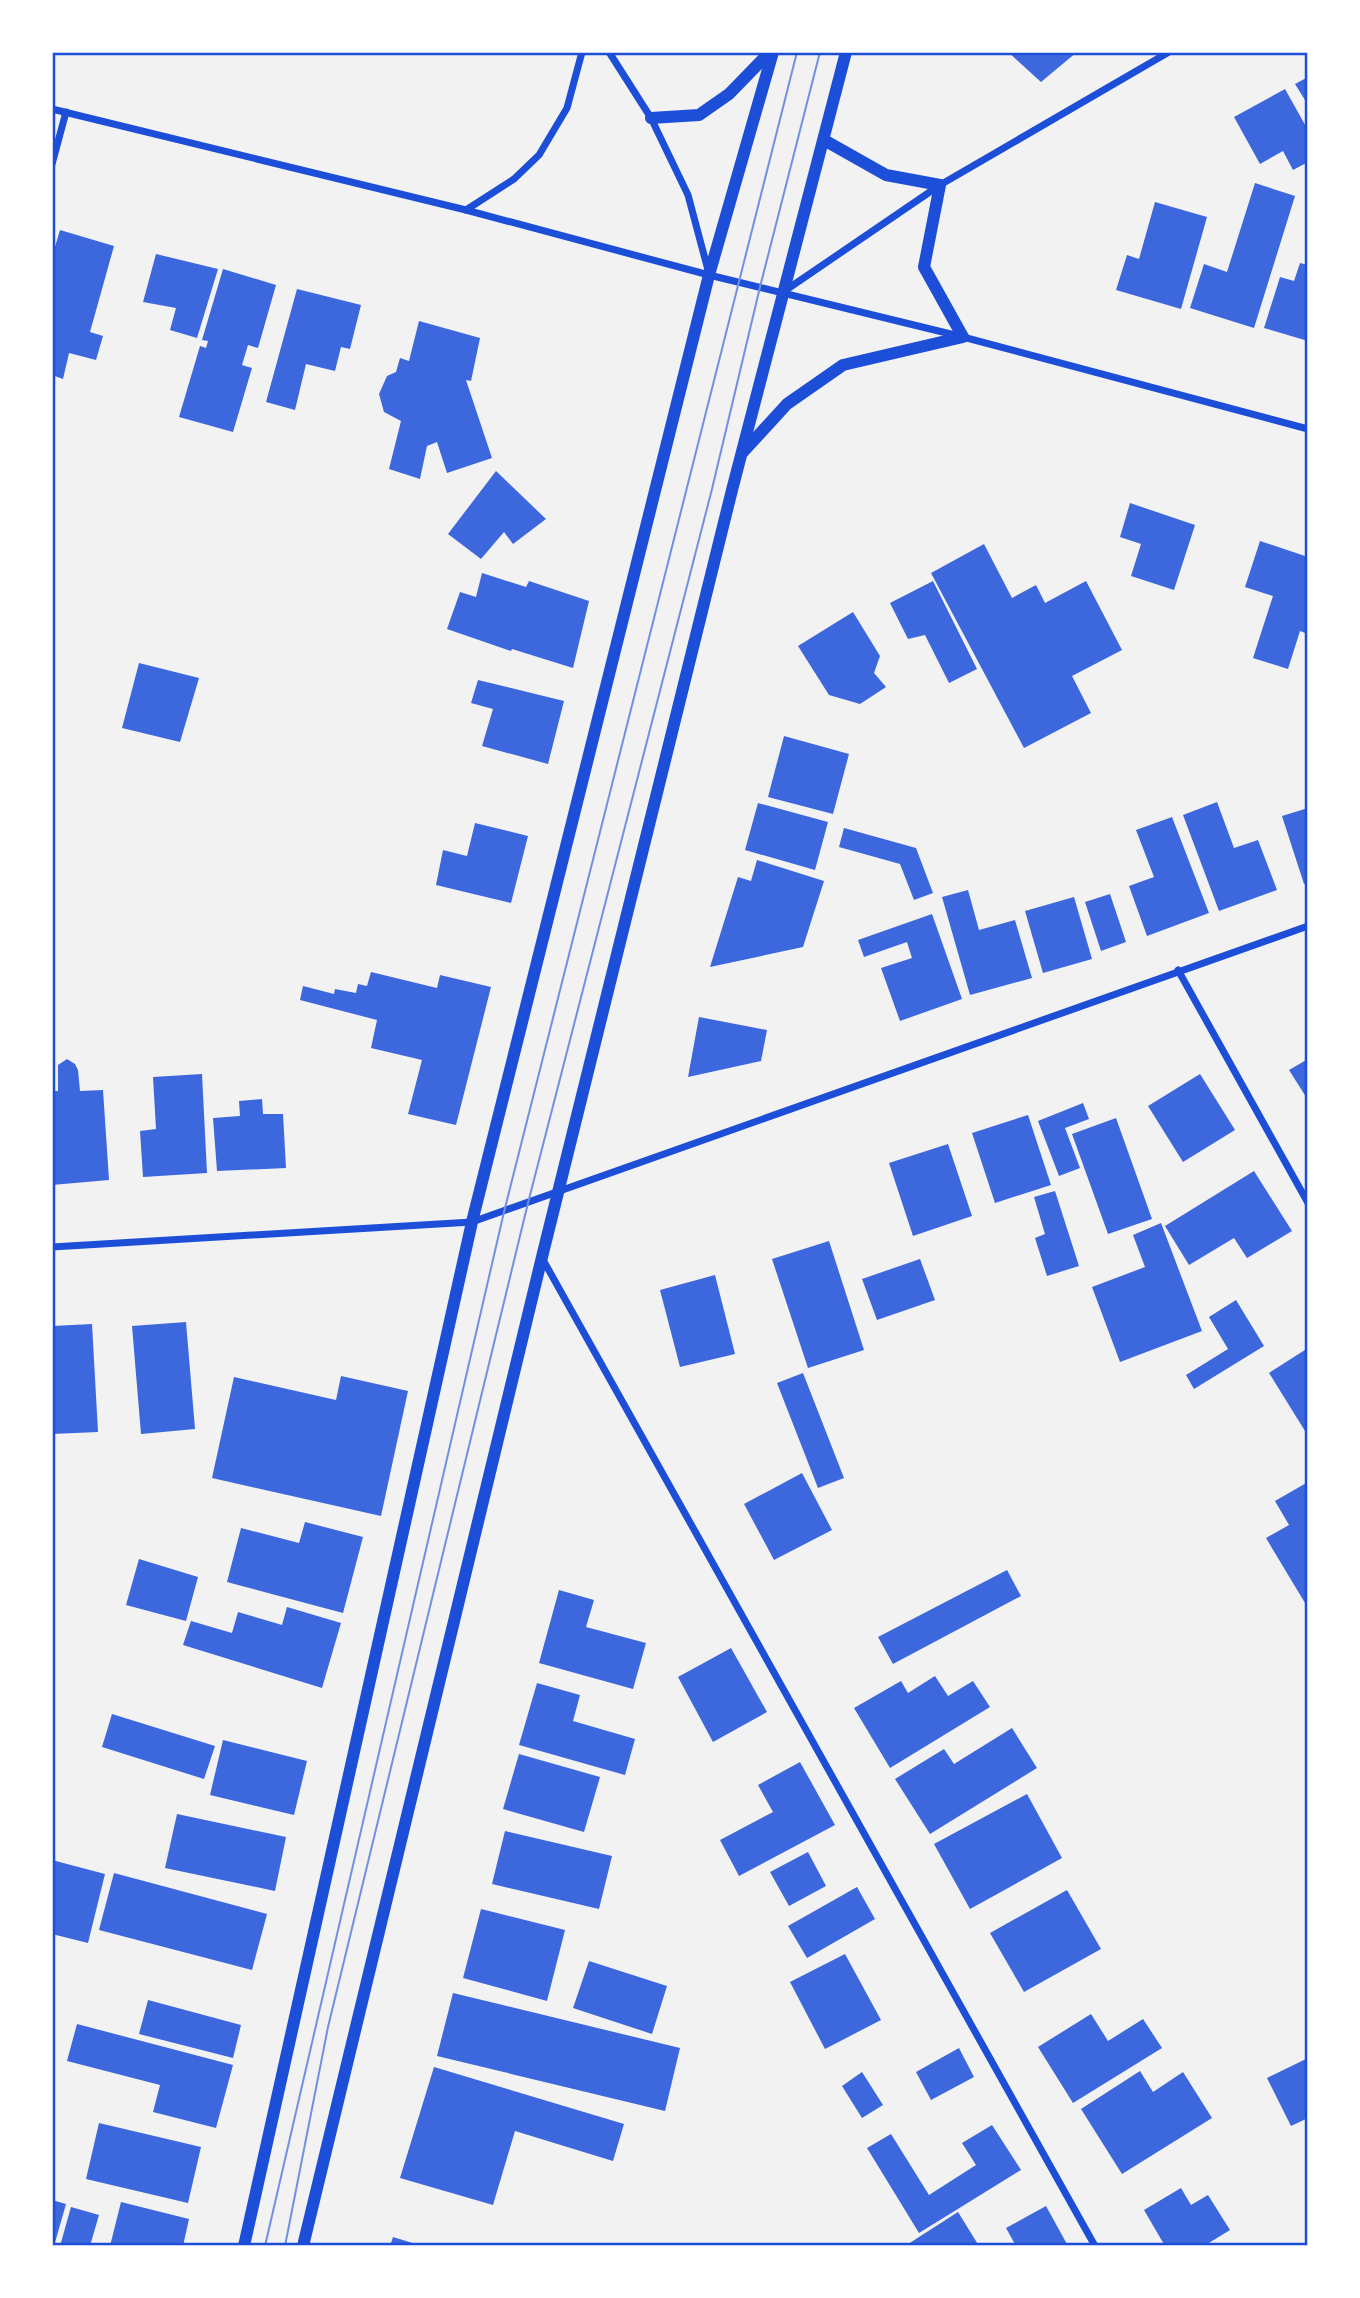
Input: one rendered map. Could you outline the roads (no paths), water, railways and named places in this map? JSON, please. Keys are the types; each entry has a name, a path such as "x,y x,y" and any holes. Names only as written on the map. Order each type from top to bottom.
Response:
{"street":[{"path":"466,210 514,179 539,155 567,108 582,52"},
{"path":"609,52 651,118 688,195 709,275"},
{"path":"651,118 699,114 729,94 771,52"},
{"path":"244,2245 472,1222 709,275 771,52"},
{"path":"303,2245 542,1257 741,455 846,52"},
{"path":"783,291 940,185 1168,52"},
{"path":"52,109 466,210 709,275 963,337 1307,429"},
{"path":"52,164 66,112"},
{"path":"824,140 886,175 940,185"},
{"path":"940,185 924,267 963,337"},
{"path":"741,455 787,404 842,365 963,337"},
{"path":"52,1248 472,1222 1307,926"},
{"path":"1178,970 1307,1203"},
{"path":"542,1257 1095,2245"}],"tram line":[{"path":"265,2246 504,1212 797,52"},
{"path":"285,2246 328,2027 528,1203 712,489 820,52"}]}
